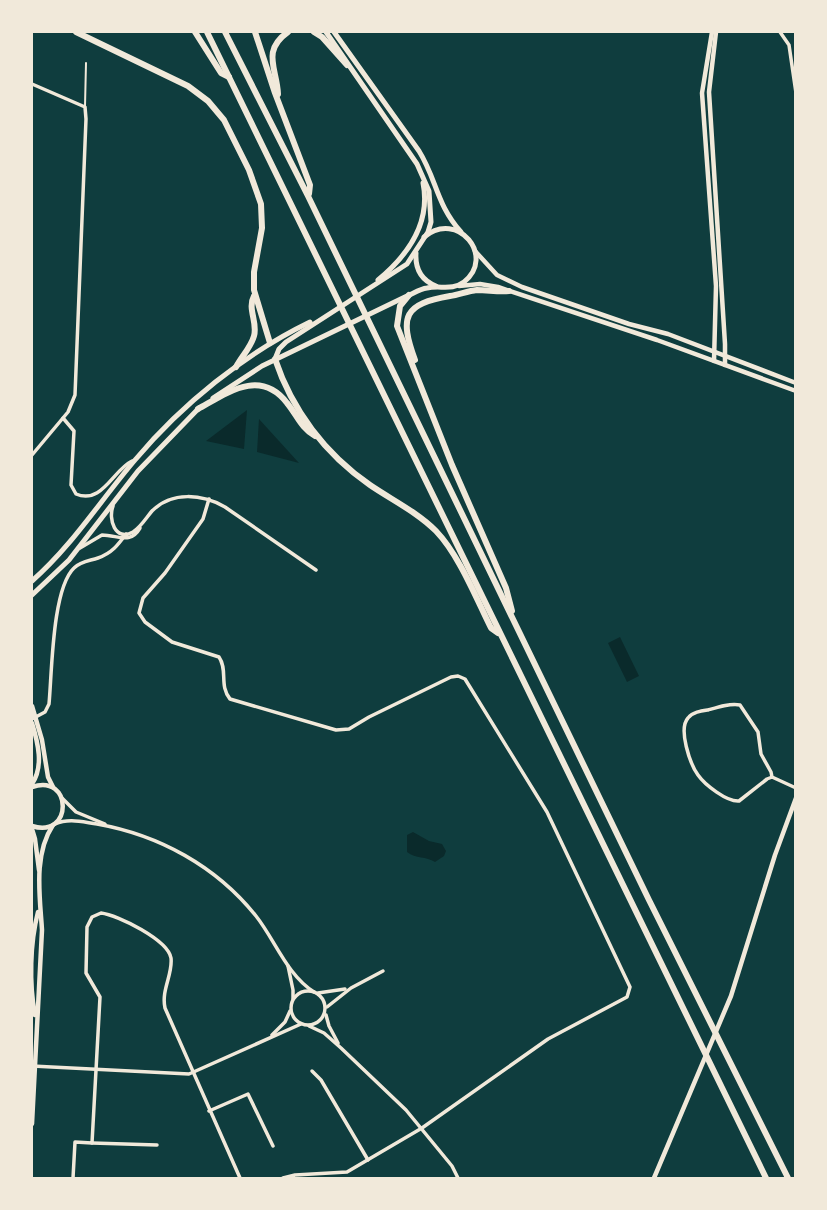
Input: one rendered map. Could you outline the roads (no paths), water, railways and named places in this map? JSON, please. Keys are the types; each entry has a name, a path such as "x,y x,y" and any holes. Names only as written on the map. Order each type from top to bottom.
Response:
{"highway":[{"path":"76,32 188,86 208,102 224,120 249,170 261,204 262,228 254,272 254,296 270,343"},
{"path":"195,32 221,73 229,77"},
{"path":"207,32 331,281 766,1178"},
{"path":"225,32 308,196 788,1178"},
{"path":"255,32 277,100 310,185 308,196"},
{"path":"277,100 278,91 272,67 273,51 278,40 288,32"},
{"path":"314,32 322,37 347,65"},
{"path":"424,392 406,332 413,310 424,301 467,292 509,291"},
{"path":"409,295 400,306 397,326 506,588 513,620"},
{"path":"236,367 253,339 255,322 250,303 254,296"},
{"path":"275,359 292,398 318,437 348,468 424,520 438,533 452,553 491,628 501,635"},
{"path":"198,409 241,387 265,387 283,397 305,430 318,437"}],"main road":[{"path":"275,359 282,345 407,264 431,222 428,187 417,164 326,32"},
{"path":"334,32 419,151 429,169 441,204 491,270 509,282 715,352 796,383"},
{"path":"714,32 702,93 716,286 714,361"},
{"path":"714,32 709,92 724,365"},
{"path":"364,291 397,264 419,228 425,195 417,164"},
{"path":"424,237 441,228 450,228 463,234"},
{"path":"417,249 419,273 430,284 439,287"},
{"path":"454,287 471,275 476,260 474,250"},
{"path":"32,595 79,548 151,457 198,409 237,380 275,359 427,288 480,284 509,291 657,340 796,391"},
{"path":"32,581 76,536 134,460 160,432 236,367 270,343 331,312"},
{"path":"270,343 275,359"},
{"path":"32,706 39,758 32,785 53,788"},
{"path":"32,1124 42,930 40,881 44,847 53,825 62,813 61,797 48,777 42,740 33,719"},
{"path":"654,1178 731,996 775,855 796,798"},
{"path":"40,881 32,827 44,828 53,825"}],"street":[{"path":"780,32 789,45 796,93"},
{"path":"32,84 85,107 83,235 76,385 72,405 32,455"},
{"path":"63,418 74,431 71,485 76,494 87,496 100,492 124,465 134,460"},
{"path":"79,548 102,535 122,539 134,536 155,508 169,500 191,496 209,499 225,507 316,570"},
{"path":"209,499 203,519 165,573 141,601 139,613 145,622 176,644 219,657 224,666 224,690 230,699 336,730 349,729 451,677 465,679 547,812 631,987 626,997 548,1039 422,1128 368,1160 344,1173 283,1178"},
{"path":"115,500 110,520 115,529 126,534"},
{"path":"33,719 45,712 49,705 60,596 67,576 80,563 100,558 114,550 126,534 143,523"},
{"path":"772,777 739,801 732,800 706,783 696,772 683,734 686,720 697,712 734,704 742,706 758,732 761,754 772,777 796,788"},
{"path":"61,797 76,812 164,845 208,871 245,904 266,929 302,984 323,1000 329,1026 341,1048"},
{"path":"53,825 74,820 114,827"},
{"path":"93,1143 100,997 86,970 88,923 95,915 101,914 135,927 162,944 169,953 171,963 164,1004 240,1178"},
{"path":"270,1037 285,1022 291,1008 292,984 284,957"},
{"path":"309,1026 321,1021 326,1010 351,988 383,971"},
{"path":"292,1002 301,992 328,993 351,988"},
{"path":"291,1008 293,1017 324,1033 406,1110 458,1178"},
{"path":"33,1066 194,1073 302,1024"},
{"path":"312,1071 321,1080 368,1160"},
{"path":"209,1111 248,1094 273,1146"},
{"path":"73,1178 75,1142 157,1145"}],"lane":[{"path":"85,107 86,63"}],"water":[{"path":"247,410 244,449 206,441"},
{"path":"259,419 299,463 257,452"},
{"path":"620,637 639,676 627,682 608,643"},
{"path":"413,832 429,841 442,844 446,851 444,856 435,862 407,852 407,835"}]}
